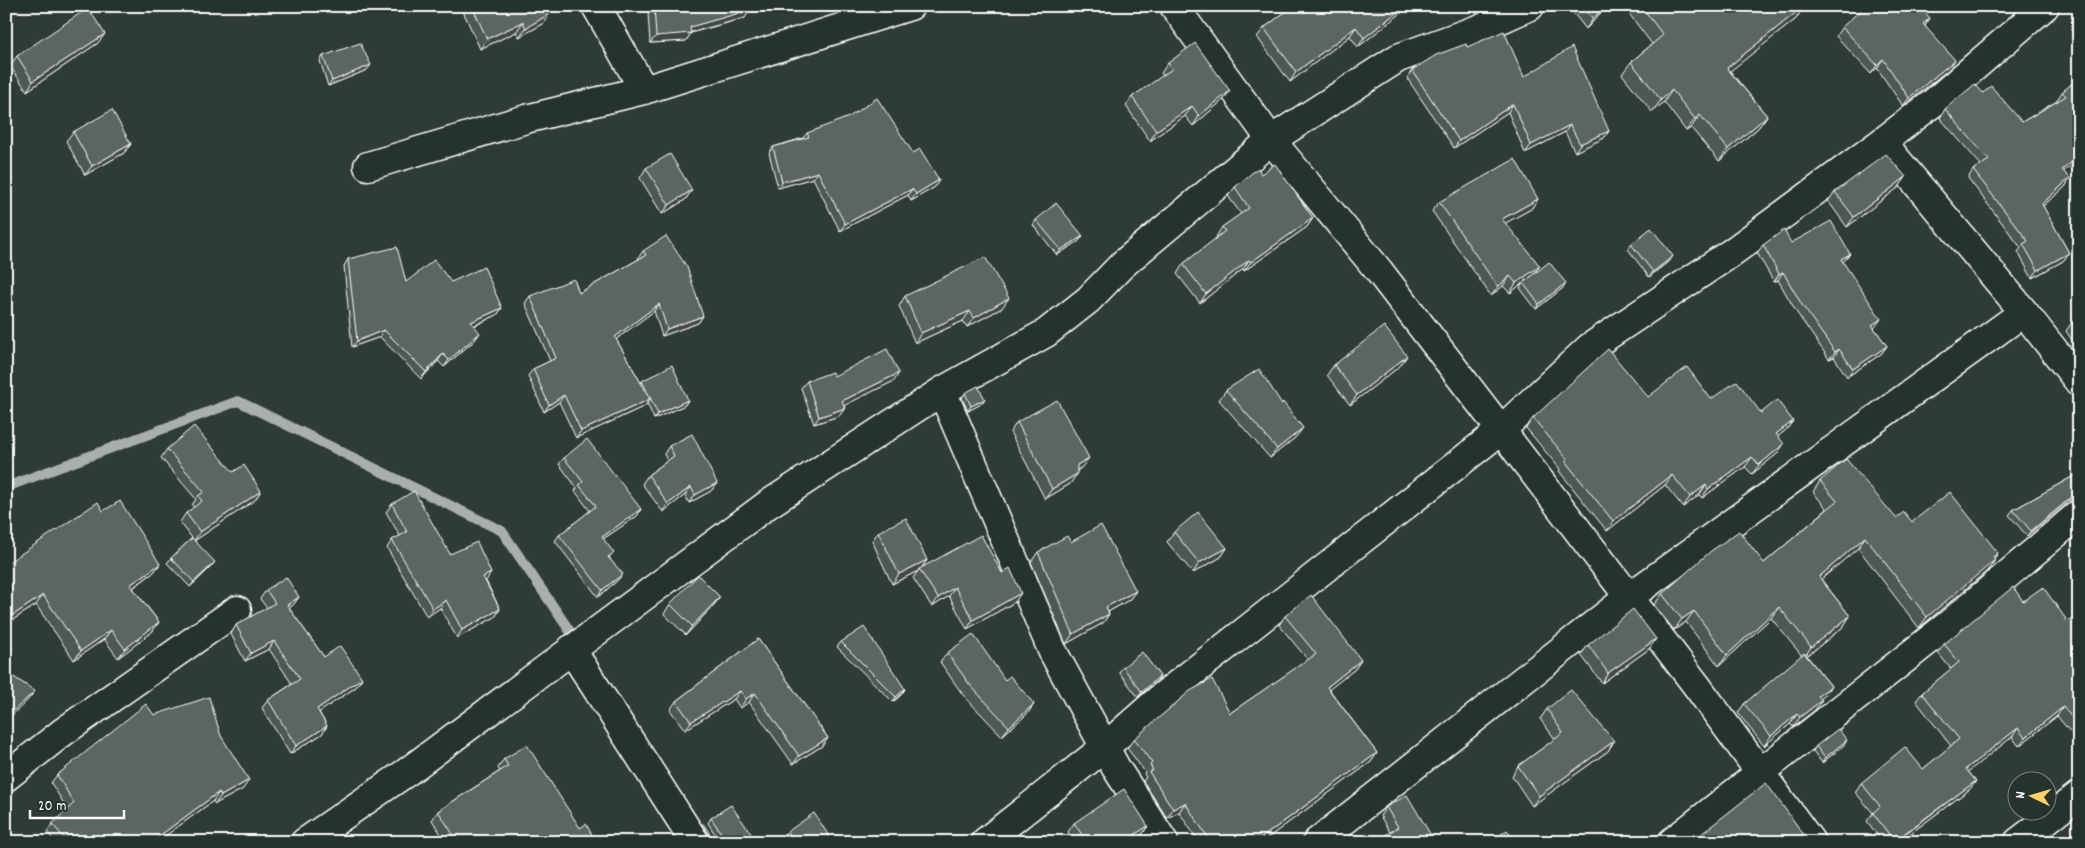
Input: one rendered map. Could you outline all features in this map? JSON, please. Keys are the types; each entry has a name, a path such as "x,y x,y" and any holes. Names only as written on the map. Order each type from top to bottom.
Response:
{"street":[{"path":"596,6 644,90"},
{"path":"368,166 526,119 644,90 910,6"},
{"path":"1174,6 1271,140 1378,271 1501,430 1629,597 1811,842"},
{"path":"985,842 1106,747 1164,696 1501,430 1589,348 1731,252 1882,142 1933,103 2045,6"},
{"path":"305,842 407,772 767,506 942,390 1046,333 1088,300 1123,264 1271,140 1398,58 1520,9"},
{"path":"1882,142 2024,312 2079,382"},
{"path":"1317,842 1629,597 2024,312"},
{"path":"942,390 1052,650 1116,768 1164,842"},
{"path":"1672,842 1948,625 2079,514"},
{"path":"6,777 63,732 236,610"},
{"path":"571,649 695,842"},
{"path":"2018,842 2079,795"}],"building":[{"path":"472,6 545,6 549,14 526,28 523,22 487,39"},
{"path":"654,6 749,6 750,10 690,27 691,33 656,36"},
{"path":"1293,6 1405,6 1364,38 1356,27 1296,72 1264,28"},
{"path":"1582,6 1605,6 1593,19"},
{"path":"1641,6 1804,6 1727,68 1767,116 1728,149 1700,115 1695,119 1672,90 1661,100 1631,62 1663,35"},
{"path":"1865,6 1919,6 1930,18 1923,24 1955,60 1909,98 1883,59 1877,65 1842,27"},
{"path":"88,8 105,34 33,81 17,56"},
{"path":"1504,31 1524,77 1572,47 1609,131 1580,144 1570,125 1531,145 1513,104 1459,141 1412,70 1436,55 1466,44 1467,47"},
{"path":"360,43 371,65 332,81 323,56"},
{"path":"1195,43 1230,91 1199,116 1192,106 1156,131 1132,97 1172,69 1168,63"},
{"path":"2079,78 2079,156 2062,170 2070,178 2042,204 2069,253 2038,270 2023,244 2028,241 1973,170 1989,160 1945,109 1975,84 1983,93 1991,86 2022,122 2066,96 2062,92"},
{"path":"877,98 913,153 920,149 939,180 916,194 912,189 845,224 818,172 782,182 773,147 809,137 807,133 849,117"},
{"path":"112,110 131,144 92,166 73,132"},
{"path":"670,154 692,190 669,205 646,168"},
{"path":"1886,154 1906,177 1854,217 1835,192"},
{"path":"1515,159 1538,199 1502,219 1540,266 1516,283 1510,276 1498,287 1439,202"},
{"path":"1275,164 1313,218 1251,262 1249,260 1206,294 1183,264 1225,231 1222,227 1249,208 1235,187 1258,168 1261,174"},
{"path":"1056,203 1083,236 1061,250 1036,220"},
{"path":"1831,221 1850,254 1841,259 1881,319 1872,325 1887,346 1853,369 1839,349 1835,352 1802,305 1783,272 1779,274 1763,245 1784,230 1791,243"},
{"path":"1651,228 1673,256 1653,272 1631,244"},
{"path":"666,236 687,267 703,316 667,329 659,304 615,337 650,399 581,431 564,395 549,405 533,369 556,358 530,296 574,279 579,293 646,255 643,251"},
{"path":"397,247 406,282 434,260 451,282 484,267 502,308 471,322 480,333 449,360 443,354 426,372 384,330 357,341 348,259"},
{"path":"985,257 1009,298 974,318 970,311 921,333 905,296"},
{"path":"1549,262 1566,283 1539,304 1523,283"},
{"path":"2079,318 2079,332 2072,322"},
{"path":"1384,326 1407,356 1357,395 1334,365"},
{"path":"887,349 899,373 842,401 845,408 819,417 807,381 832,372 834,376"},
{"path":"1608,349 1648,397 1687,367 1711,399 1737,381 1761,413 1777,400 1793,421 1776,434 1784,444 1759,465 1752,457 1708,489 1706,485 1690,497 1672,475 1613,521 1565,461 1568,460 1533,418"},
{"path":"672,365 688,400 658,414 642,381"},
{"path":"6,369 11,377 6,379"},
{"path":"1259,369 1282,404 1283,402 1303,428 1277,449 1226,390"},
{"path":"978,386 985,399 971,406 965,393"},
{"path":"1057,400 1089,458 1077,465 1077,474 1052,489 1017,422"},
{"path":"194,426 233,472 244,465 261,491 200,532 186,513 202,501 198,496 204,492 167,449"},
{"path":"692,434 717,483 695,495 691,487 668,504 648,475 674,456 669,446"},
{"path":"587,439 641,509 602,537 614,553 608,557 623,574 602,590 559,535 596,506 579,485 583,482 564,458"},
{"path":"1846,459 1896,518 1904,512 1912,522 1950,492 1998,553 1993,557 1995,560 1927,617 1865,537 1819,577 1850,616 1811,647 1779,607 1727,655 1694,611 1682,619 1662,594 1711,551 1739,531 1764,563 1837,501 1820,481"},
{"path":"2079,473 2079,491 2031,531 2013,510"},
{"path":"414,491 450,554 477,542 491,573 483,577 500,609 462,630 446,600 433,609 392,540 407,532 392,504"},
{"path":"120,501 160,564 130,585 159,622 125,649 111,630 81,651 43,595 6,620 6,564 98,502 103,511"},
{"path":"1198,512 1227,548 1199,563 1174,532"},
{"path":"906,518 927,560 899,574 878,532"},
{"path":"1101,525 1136,591 1106,607 1109,614 1073,634 1038,552 1067,536 1071,542"},
{"path":"981,535 1002,573 1010,568 1021,593 973,620 955,587 938,598 919,569"},
{"path":"192,538 215,562 194,582 171,558"},
{"path":"698,575 720,597 692,626 670,604"},
{"path":"286,577 299,597 287,605 324,657 340,646 362,678 317,709 327,726 296,746 268,700 300,679 274,641 251,653 236,625 275,603 266,590"},
{"path":"2013,587 2023,601 2043,587 2068,622 2079,614 2079,726 2063,707 2025,738 2018,728 1966,769 1976,781 1894,841 1873,813 1880,806 1861,783 1905,747 1923,769 1959,739 1922,693 1959,662 1944,644"},
{"path":"1311,595 1361,660 1327,687 1377,753 1256,842 1211,842 1185,803 1173,809 1149,772 1153,770 1150,765 1152,763 1134,739 1190,691 1212,679 1230,713 1316,654 1285,616"},
{"path":"1633,609 1656,639 1608,673 1588,645"},
{"path":"864,627 905,689 896,697 841,642"},
{"path":"973,634 1005,680 1010,676 1034,704 1009,727 970,685 947,653"},
{"path":"758,639 828,738 799,756 755,693 746,699 740,691 691,722 676,701"},
{"path":"1142,652 1160,676 1142,692 1123,667"},
{"path":"1804,653 1831,686 1818,696 1822,700 1800,717 1797,714 1771,736 1744,704"},
{"path":"6,672 35,691 6,718"},
{"path":"1571,690 1614,741 1539,796 1518,766 1563,733 1547,709"},
{"path":"209,697 221,736 249,780 221,796 219,792 151,842 131,842 129,839 126,842 68,842 52,824 74,803 57,775 146,704 154,715"},
{"path":"1838,729 1847,740 1825,758 1816,746"},
{"path":"527,745 580,828 586,824 596,842 458,842 438,811 508,766 504,759"},
{"path":"1766,783 1807,839 1812,842 1691,842"},
{"path":"1124,789 1148,826 1131,837 1134,842 1087,842 1074,823"},
{"path":"1407,795 1435,842 1375,842 1398,827 1386,807"},
{"path":"731,805 752,835 742,842 727,842 711,818"},
{"path":"814,813 833,842 787,842 783,835"},
{"path":"1507,830 1515,842 1491,842"},
{"path":"429,837 432,842 420,842"}],"waterway":[{"path":"6,487 238,401 502,531 578,643"},
{"path":"701,828 710,842"}]}
